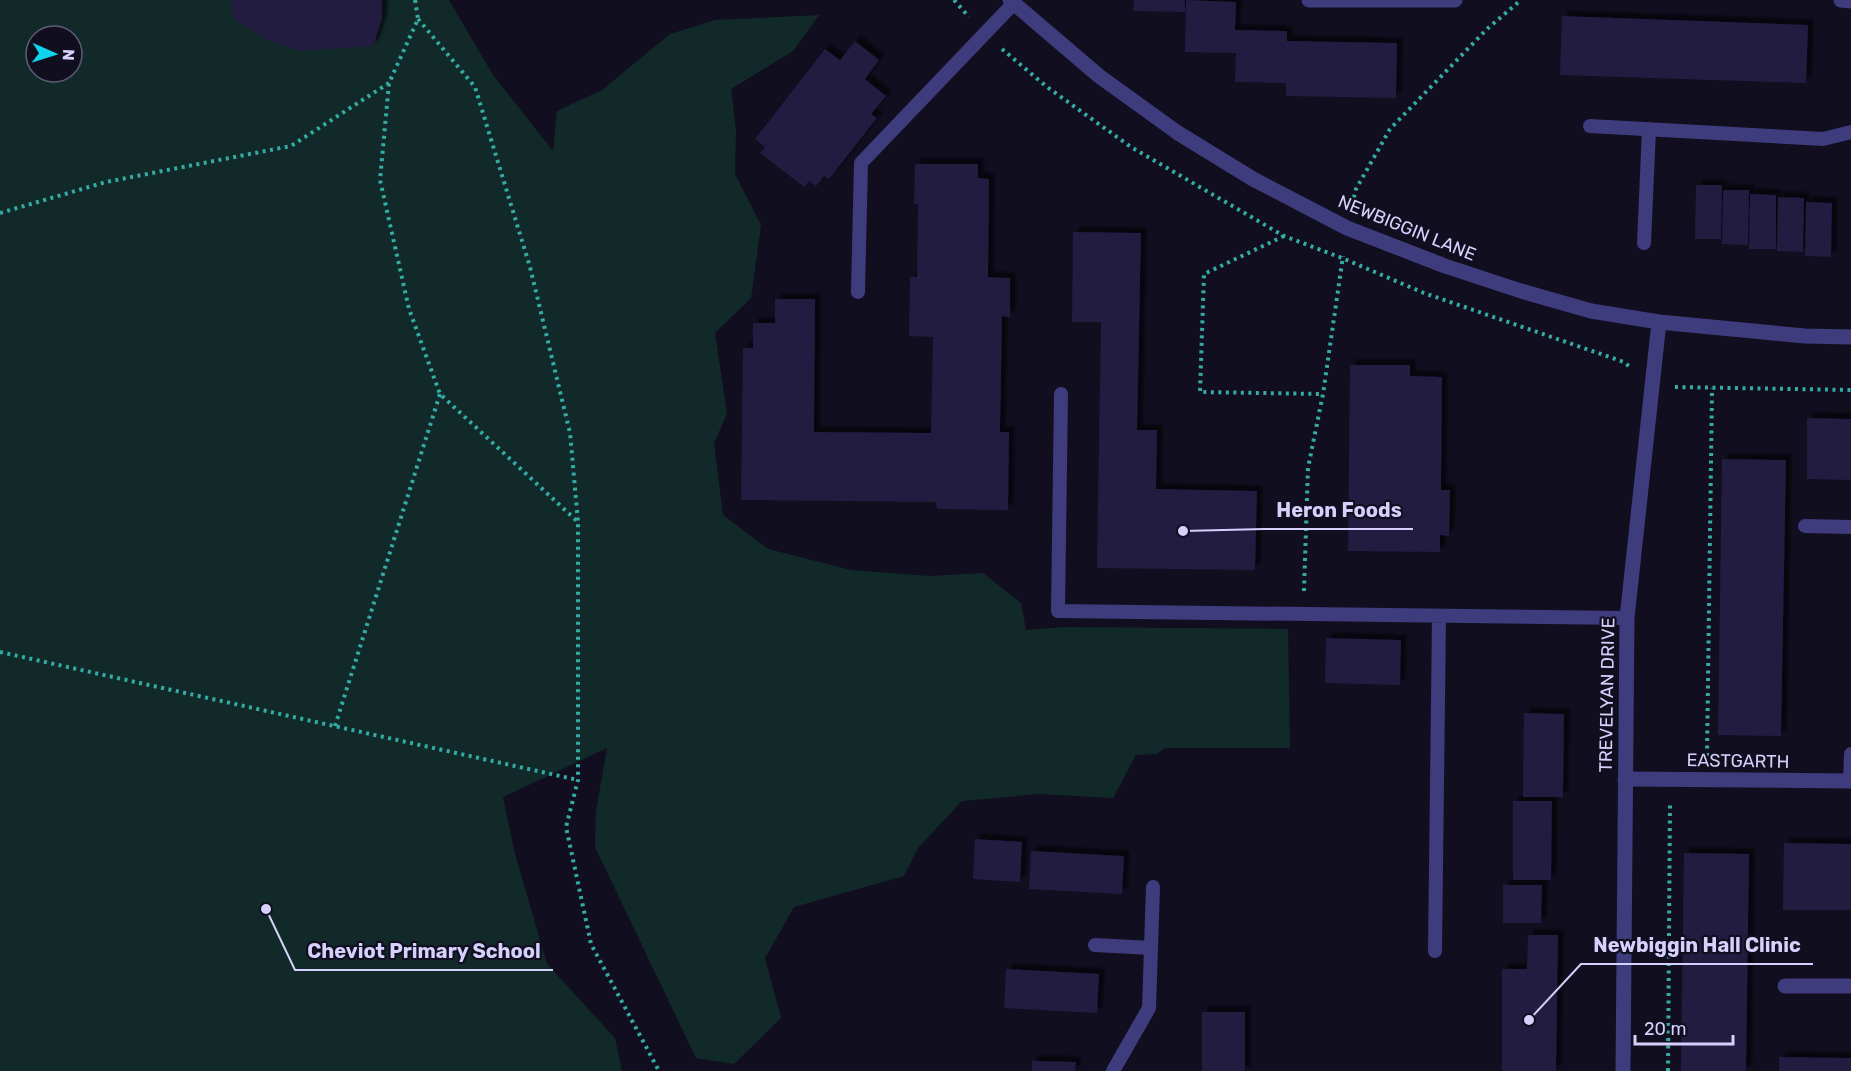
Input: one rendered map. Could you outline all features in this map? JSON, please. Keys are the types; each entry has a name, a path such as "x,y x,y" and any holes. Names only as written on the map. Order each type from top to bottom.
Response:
{"street":[{"path":"1309,0 1455,0"},
{"path":"1841,0 1851,1"},
{"name":"NEWBIGGIN LANE","path":"1012,2 1099,76 1178,133 1253,179 1347,228 1445,266 1591,311 1659,322 1805,336 1851,337"},
{"name":"TREVELYAN DRIVE","path":"1623,1071 1627,618 1659,322"},
{"name":"EASTGARTH","path":"1625,779 1851,781"},
{"path":"1785,986 1851,987"}],"lane":[{"path":"858,292 861,163 1012,2"},
{"path":"1590,126 1823,139 1851,132"},
{"path":"1644,243 1649,129"},
{"path":"1061,394 1058,611 1627,618"},
{"path":"1805,526 1851,527"},
{"path":"1435,951 1439,616"},
{"path":"1851,754 1851,781"},
{"path":"1113,1071 1149,1008 1153,887"},
{"path":"1095,945 1151,948"}],"path":[{"path":"415,0 418,19 475,87 530,267 570,433 578,522 578,780 566,827 591,944 659,1071"},
{"path":"1304,614 1308,468 1323,394 1347,228 1356,189 1390,129 1487,29 1521,0"},
{"path":"418,19 389,83 380,180 409,309 440,393 578,522"},
{"path":"0,213 106,182 291,146 389,83"},
{"path":"1284,236 1204,274 1200,392 1323,394"},
{"path":"1652,386 1851,390"},
{"path":"1668,1071 1670,802 1707,780 1712,388"},
{"path":"335,726 440,393"},
{"path":"0,652 578,780"}],"green space":[{"path":"0,0 449,0 493,75 553,151 557,111 602,90 670,34 715,20 819,15 793,51 731,89 736,130 735,174 761,225 751,298 715,333 727,414 714,443 723,515 768,549 851,570 929,576 983,573 1021,603 1026,630 1064,627 1288,629 1290,748 1165,748 1157,754 1136,755 1113,798 1039,794 962,801 918,848 904,876 794,907 765,958 781,1018 734,1064 696,1058 595,847 596,811 607,748 503,797 515,854 547,964 615,1038 622,1071 0,1071"}],"building":[{"path":"230,0 382,0 382,19 373,46 300,51 268,40 234,19"},
{"path":"1134,0 1185,0 1185,12 1133,11"},
{"path":"1186,0 1236,2 1235,30 1287,31 1287,41 1397,43 1396,98 1286,96 1286,83 1235,82 1236,53 1185,52"},
{"path":"1562,16 1808,25 1806,83 1560,75"},
{"path":"855,41 879,60 865,79 886,96 871,114 877,118 829,179 824,176 816,186 809,181 804,187 760,153 765,147 755,139 825,49 840,60"},
{"path":"915,164 978,164 978,178 989,179 988,277 1010,278 1010,317 1002,316 1000,432 1009,432 1008,510 937,509 936,502 741,500 743,348 753,348 753,323 775,323 775,299 815,299 814,432 931,433 933,337 909,336 910,277 917,277 918,204 914,204"},
{"path":"1696,185 1722,185 1721,239 1695,239"},
{"path":"1723,190 1749,190 1748,245 1722,244"},
{"path":"1750,194 1776,195 1776,249 1749,249"},
{"path":"1778,197 1804,198 1803,252 1777,251"},
{"path":"1806,202 1832,203 1831,257 1805,256"},
{"path":"1073,232 1141,233 1137,430 1157,430 1156,489 1257,491 1255,570 1097,568 1101,322 1072,322"},
{"path":"1350,365 1410,365 1410,376 1442,377 1441,490 1450,490 1449,536 1440,535 1440,552 1348,551"},
{"path":"1807,418 1851,419 1851,480 1807,479"},
{"path":"1722,459 1786,460 1781,736 1718,735"},
{"path":"1326,638 1401,640 1400,685 1325,683"},
{"path":"1524,713 1564,714 1563,797 1523,797"},
{"path":"1513,801 1552,801 1551,880 1513,880"},
{"path":"975,839 1022,842 1020,882 973,879"},
{"path":"1784,843 1851,844 1851,910 1783,910"},
{"path":"1031,851 1124,856 1122,894 1029,889"},
{"path":"1684,853 1749,854 1746,1071 1681,1071"},
{"path":"1503,885 1542,885 1541,923 1503,923"},
{"path":"1528,935 1558,935 1556,1071 1502,1071 1502,969 1527,969"},
{"path":"1006,969 1099,974 1097,1013 1004,1008"},
{"path":"1202,1012 1245,1012 1245,1071 1202,1071"},
{"path":"1779,1057 1851,1058 1851,1071 1779,1071"},
{"path":"1032,1061 1076,1062 1075,1071 1032,1071"}],"place":[{"name":"Heron Foods","path":"1183,531"},
{"name":"Cheviot Primary School","path":"266,909"},
{"name":"Newbiggin Hall Clinic","path":"1529,1020"}]}
